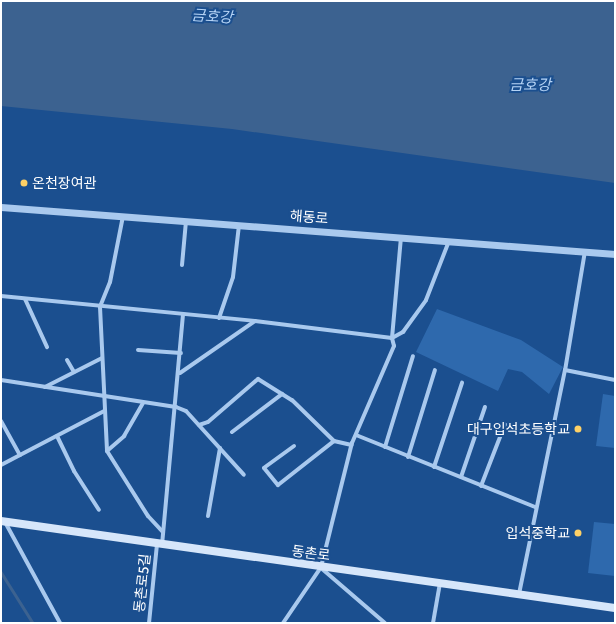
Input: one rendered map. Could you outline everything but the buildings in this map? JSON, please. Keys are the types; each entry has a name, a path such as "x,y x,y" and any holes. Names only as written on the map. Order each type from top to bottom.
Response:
{"main road":[{"name":"동촌로","path":"3,522 160,545 440,582 615,608"}],"street":[{"name":"해동로","path":"1,207 124,215 615,254"},
{"path":"124,215 110,282 100,307 103,396 107,451 148,516 163,532"},
{"path":"182,265 186,221"},
{"path":"219,318 233,277 239,225"},
{"path":"283,623 321,567 352,445 394,346 392,338 401,237"},
{"path":"1,296 100,307 255,321 392,338 403,332 426,300 450,241"},
{"path":"519,594 535,507 565,370 585,251"},
{"path":"25,299 47,347"},
{"name":"동촌로5길","path":"149,623 163,532 180,373 183,315"},
{"path":"180,373 255,321"},
{"path":"138,350 181,353"},
{"path":"384,447 413,356"},
{"path":"45,387 102,358"},
{"path":"67,360 74,372"},
{"path":"408,457 435,370"},
{"path":"565,370 615,380"},
{"path":"199,425 208,422 258,379 282,394 334,441 352,445"},
{"path":"1,380 176,407 186,411 244,475"},
{"path":"434,467 462,383"},
{"path":"232,432 282,394"},
{"path":"107,451 124,436 143,403"},
{"path":"460,477 485,407"},
{"path":"1,465 104,411"},
{"path":"1,421 20,455"},
{"path":"481,486 505,424"},
{"path":"356,435 535,507"},
{"path":"57,436 74,471 99,510"},
{"path":"294,446 264,468 278,485 334,441"},
{"path":"208,516 220,448"},
{"name":"동촌로","path":"3,522 60,623"},
{"path":"321,567 385,623"},
{"path":"433,623 440,582"}],"shaded area":[{"path":"437,309 521,340 563,367 549,394 522,372 508,369 498,391 416,352"},
{"path":"603,394 615,396 615,448 596,446"},
{"path":"594,522 615,524 615,576 588,573"}],"water":[{"name":"금호강","path":"1,1 615,1 615,183 232,129 1,106"}],"waterway":[{"path":"1,572 33,623"}],"place":[{"name":"온천장여관","path":"24,183"},
{"name":"대구입석초등학교","path":"578,429"},
{"name":"입석중학교","path":"578,533"}]}
